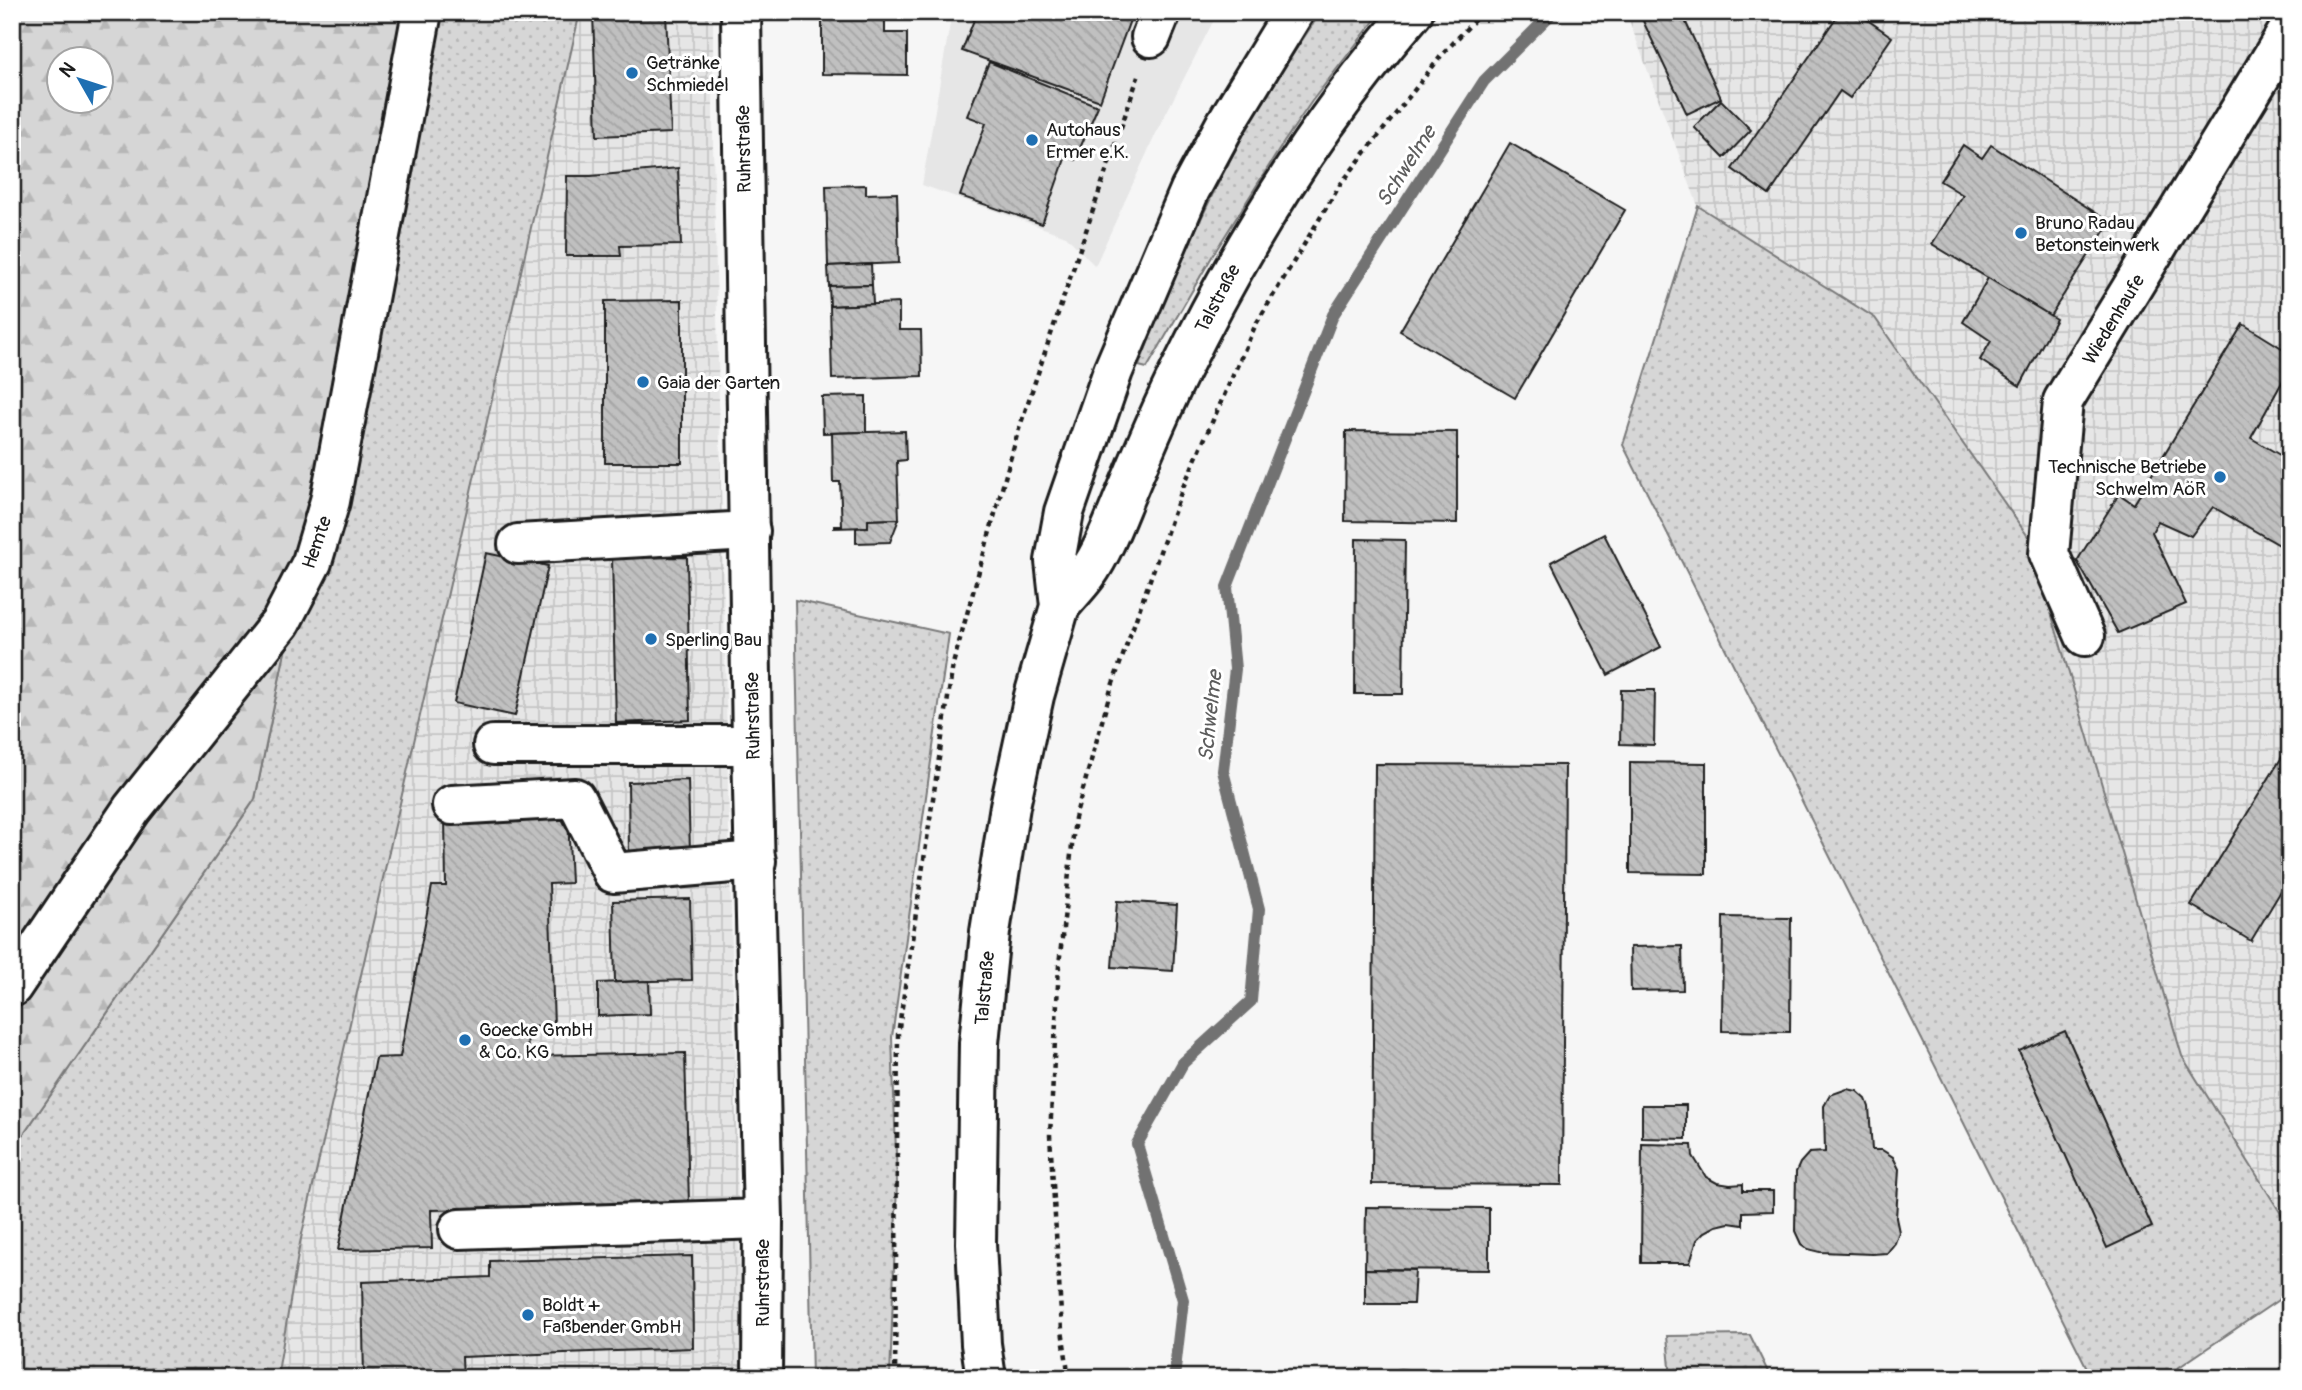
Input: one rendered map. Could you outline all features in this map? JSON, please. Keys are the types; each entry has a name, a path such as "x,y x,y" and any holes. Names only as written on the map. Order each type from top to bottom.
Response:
{"street":[{"name":"Hemte","path":"12,987 132,809 281,622 312,562 330,501 422,12"},
{"name":"Ruhrstraße","path":"741,12 752,745 763,1219 762,1378"},
{"name":"Talstraße","path":"986,1378 976,1255 979,1043 989,932 1012,793 1034,696 1060,606 1055,561 1064,512 1130,327 1190,190 1237,104 1294,12"},
{"name":"Talstraße","path":"1060,606 1088,573 1115,520 1200,328 1260,220 1332,112 1377,53 1413,12"},
{"name":"Wiedenhaufe","path":"2085,636 2049,554 2063,401 2290,28"},
{"path":"518,544 750,531"},
{"path":"494,745 752,745"},
{"path":"452,805 575,799 614,873 756,861"},
{"path":"459,1229 763,1219"}],"path":[{"path":"1069,1378 1062,1330 1050,1135 1059,965 1075,818 1111,689 1183,487 1256,324 1340,185 1441,56 1482,12"},
{"path":"895,1378 898,1034 953,664 1017,435 1156,25"}],"shaded area":[{"path":"580,12 713,12 713,145 742,1378 277,1378 300,1243"},
{"path":"952,12 1218,12 1159,127 1095,266 1066,236 922,185"},
{"path":"1626,12 2290,12 2290,1228 2182,1056 2029,538 1875,318 1698,206"}],"green space":[{"path":"12,12 415,12 255,799 12,1151"},
{"path":"415,12 580,12 300,1243 277,1378 12,1378 12,1151 255,799"},
{"path":"1321,12 1381,12 1284,142 1213,255 1147,368 1139,366 1189,244 1218,184 1265,97"},
{"path":"1698,206 1875,318 2029,538 2182,1056 2290,1228 2290,1292 2163,1378 2092,1378 1623,445"},
{"path":"795,600 949,634 892,1037 897,1183 890,1378 812,1378"},
{"path":"1750,1335 1771,1378 1671,1378 1667,1336"}],"building":[{"name":"Getränke Schmiedel","path":"593,12 666,12 671,133 597,136"},
{"path":"822,12 885,12 885,33 907,33 907,75 822,74"},
{"name":"Autohaus Ermer e.K.","path":"977,12 1133,12 1100,101 962,51"},
{"path":"1661,12 1681,12 1721,98 1687,114 1643,21"},
{"path":"1840,12 1856,12 1892,37 1850,98 1840,91 1769,195 1732,169"},
{"name":"Autohaus Ermer e.K.","path":"989,62 1098,106 1075,160 1066,156 1042,224 960,196 986,123 967,116"},
{"path":"1721,100 1751,130 1724,158 1694,127"},
{"path":"1510,143 1625,210 1515,398 1400,331"},
{"name":"Bruno Radau Betonsteinwerk","path":"1963,145 1982,158 1991,145 2110,222 2050,316 1932,244 1963,195 1940,181"},
{"path":"678,168 681,245 620,246 621,256 566,256 567,176"},
{"path":"866,185 866,194 897,193 899,263 828,266 826,186"},
{"path":"871,264 872,285 829,286 828,266"},
{"path":"1988,278 2056,319 2020,386 1980,360 1991,341 1963,322"},
{"path":"872,285 873,304 830,306 829,286"},
{"name":"Gaia der Garten","path":"682,300 682,463 605,463 605,301"},
{"path":"899,303 899,330 921,330 922,376 832,379 830,306"},
{"name":"Technische Betriebe Schwelm AöR","path":"2243,324 2290,353 2290,368 2251,438 2290,461 2290,551 2213,507 2191,536 2158,521 2152,532 2186,604 2118,633 2077,561 2119,494 2134,504"},
{"path":"866,396 866,432 823,433 822,397"},
{"path":"905,431 906,460 897,461 899,519 868,520 868,527 834,528 842,526 840,482 833,482 832,433"},
{"path":"1346,431 1457,432 1457,523 1345,521"},
{"path":"899,519 890,542 856,543 856,528 868,527 868,520"},
{"path":"1604,534 1661,647 1608,675 1551,562"},
{"path":"1356,539 1405,540 1403,694 1355,694"},
{"path":"486,553 548,566 515,716 454,703"},
{"name":"Sperling Bau","path":"687,557 690,720 616,723 612,558"},
{"path":"1621,690 1655,690 1654,745 1620,744"},
{"path":"2290,744 2290,876 2251,941 2191,905"},
{"path":"1630,762 1706,763 1706,874 1630,873"},
{"path":"1375,764 1565,765 1562,1185 1372,1184"},
{"path":"688,780 690,852 629,853 628,782"},
{"name":"Goecke GmbH & Co. KG","path":"568,816 571,883 549,884 554,1025 527,1027 528,1056 685,1053 689,1204 431,1210 432,1248 338,1250 376,1058 400,1057 432,886 446,886 445,818"},
{"path":"690,899 692,980 615,982 613,901"},
{"path":"1117,901 1177,905 1173,971 1112,967"},
{"path":"1723,917 1791,918 1790,1032 1722,1031"},
{"path":"1682,946 1683,990 1631,991 1630,947"},
{"path":"649,981 650,1014 598,1016 598,983"},
{"path":"2065,1031 2152,1227 2107,1248 2019,1051"},
{"path":"1847,1089 1857,1091 1866,1099 1872,1150 1882,1150 1893,1157 1899,1169 1896,1218 1899,1232 1887,1253 1820,1252 1801,1244 1795,1231 1796,1172 1809,1153 1825,1152 1824,1106 1830,1095"},
{"path":"1642,1105 1686,1105 1686,1139 1642,1138"},
{"path":"1642,1144 1692,1145 1693,1156 1706,1177 1717,1183 1743,1184 1743,1191 1773,1191 1773,1211 1743,1212 1743,1225 1729,1223 1705,1232 1697,1240 1690,1263 1641,1263"},
{"path":"1366,1207 1489,1208 1489,1270 1365,1269"},
{"name":"Boldt + Faßbender GmbH","path":"692,1256 693,1348 462,1357 463,1378 364,1378 362,1282 490,1277 490,1261"},
{"path":"1365,1269 1415,1270 1413,1304 1365,1304"},
{"path":"1400,1369 1424,1372 1434,1378 1371,1378"}],"waterway":[{"name":"Schwelme","path":"1174,1378 1183,1300 1137,1144 1183,1063 1251,1001 1259,909 1223,771 1235,669 1227,587 1333,315 1484,81 1553,12"}],"place":[{"name":"Getränke Schmiedel","path":"632,73"},
{"name":"Autohaus Ermer e.K.","path":"1032,140"},
{"name":"Bruno Radau Betonsteinwerk","path":"2021,233"},
{"name":"Gaia der Garten","path":"643,382"},
{"name":"Technische Betriebe Schwelm AöR","path":"2220,477"},
{"name":"Sperling Bau","path":"651,639"},
{"name":"Goecke GmbH & Co. KG","path":"465,1040"},
{"name":"Boldt + Faßbender GmbH","path":"528,1315"}]}
